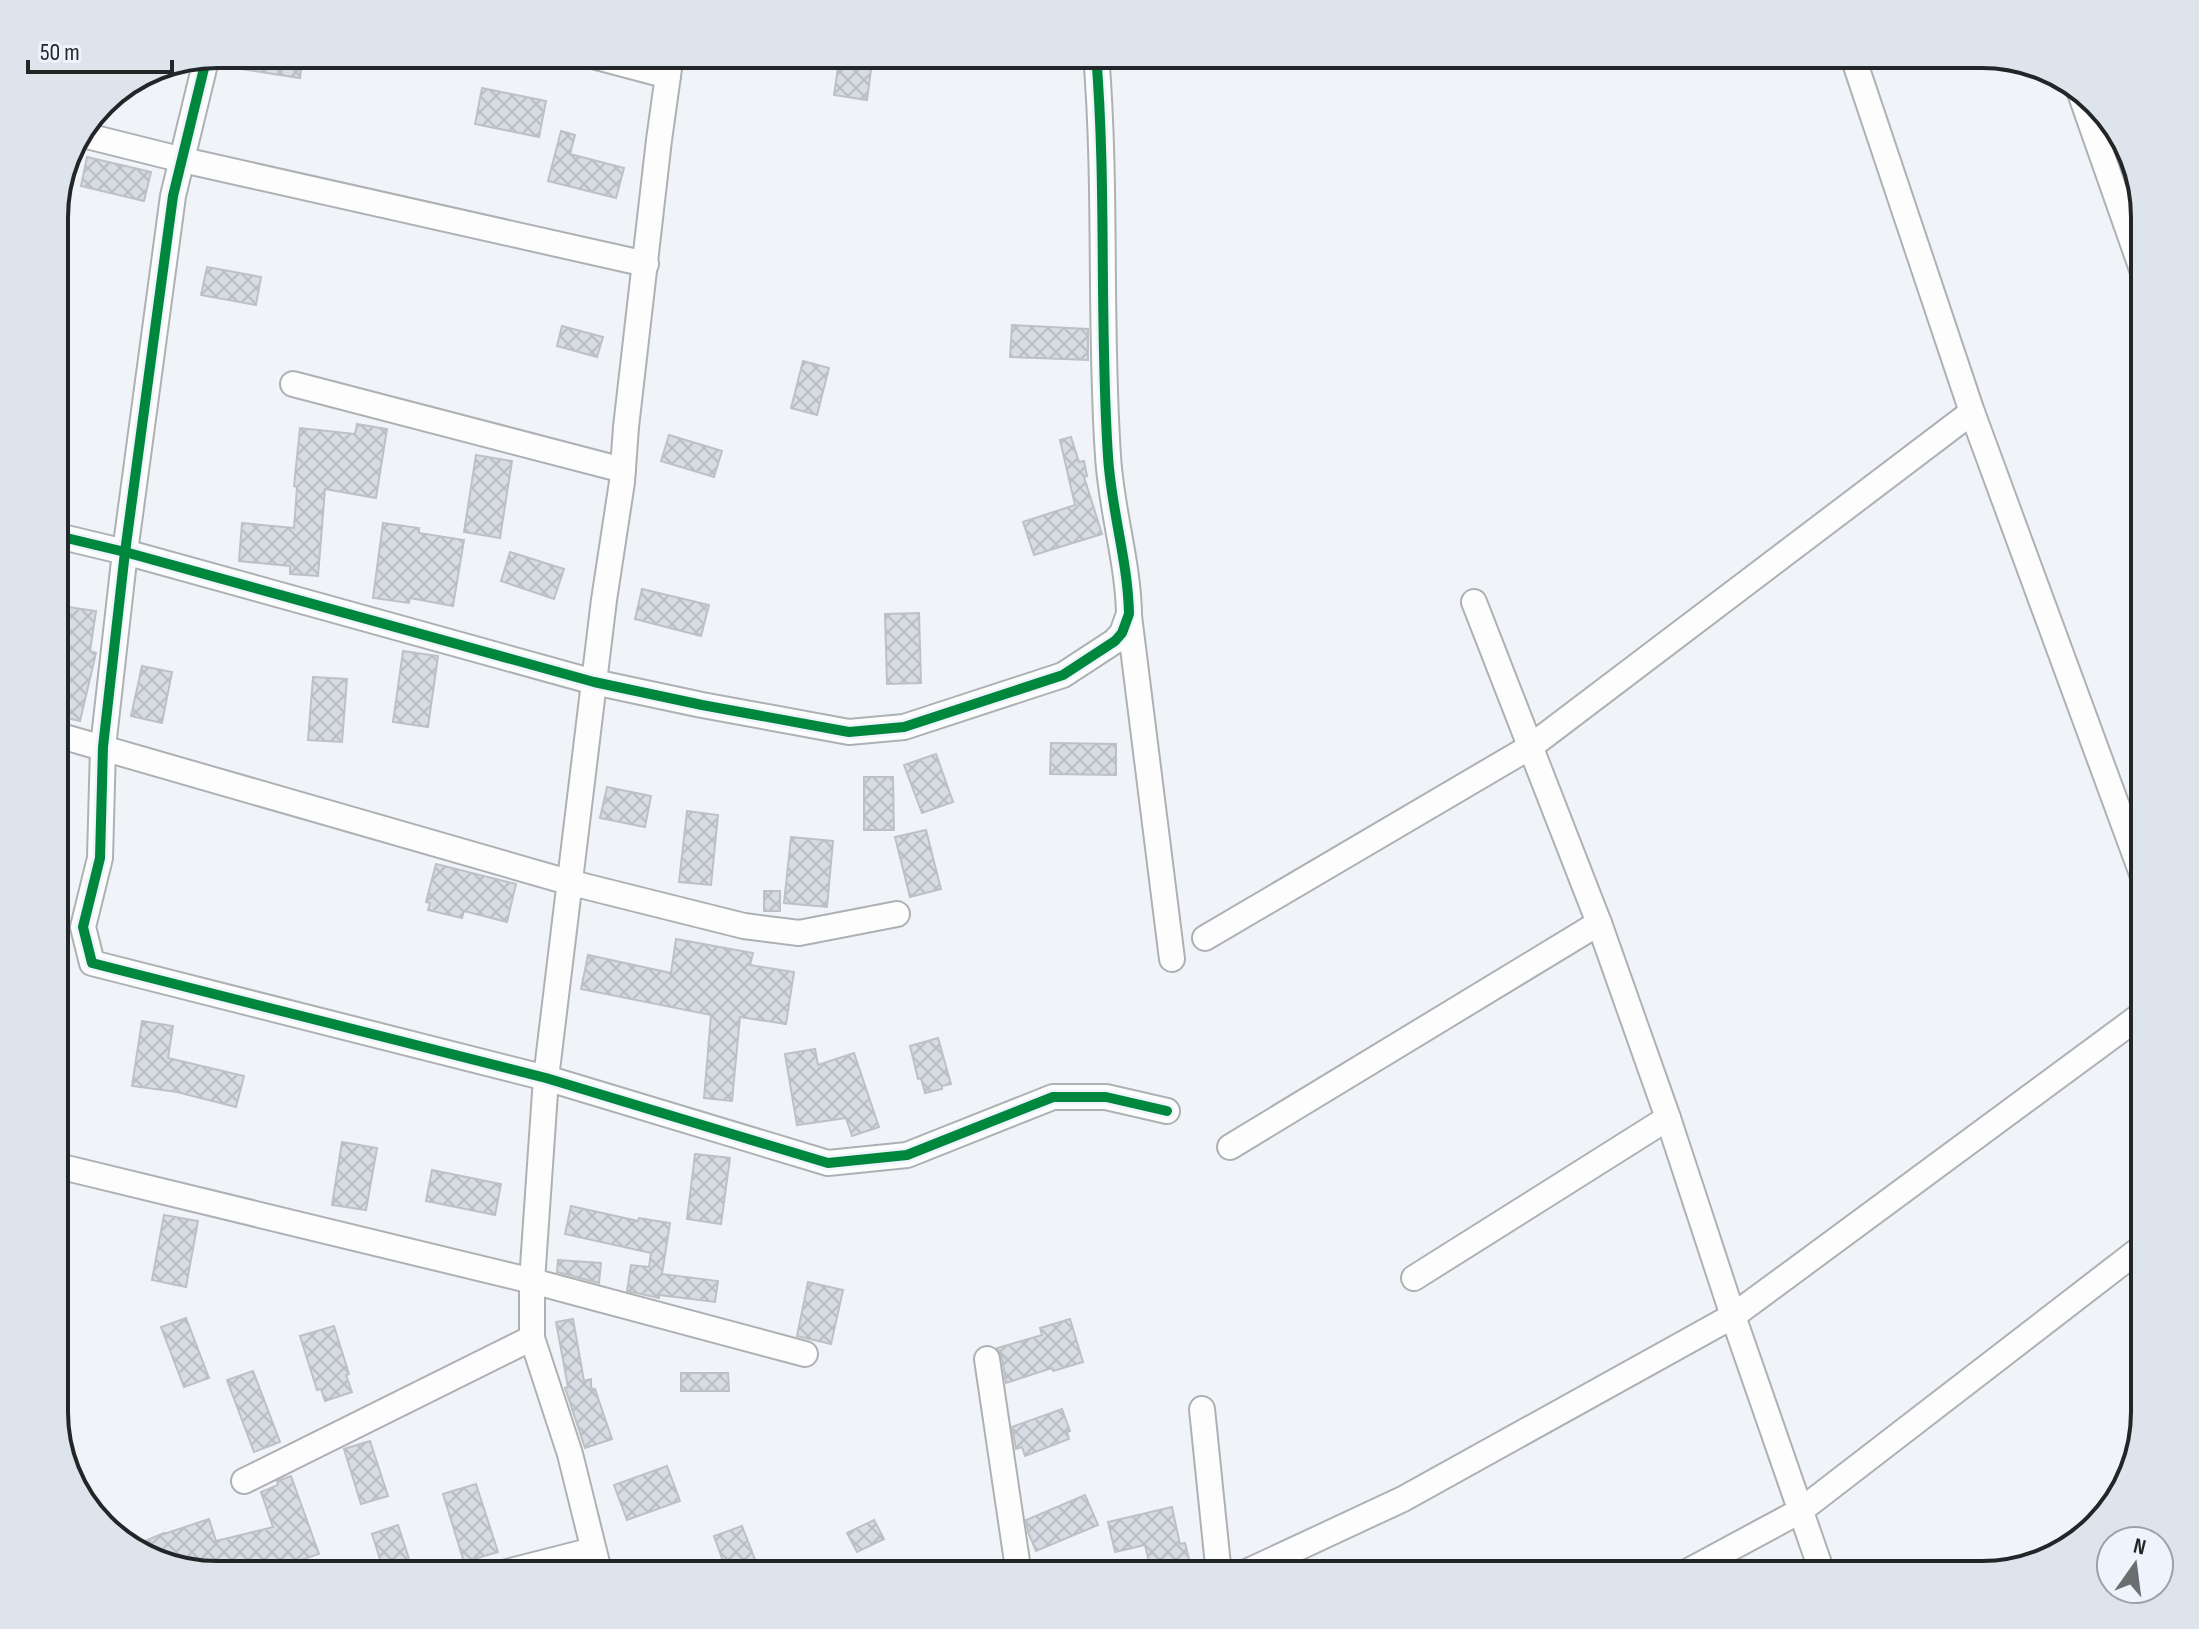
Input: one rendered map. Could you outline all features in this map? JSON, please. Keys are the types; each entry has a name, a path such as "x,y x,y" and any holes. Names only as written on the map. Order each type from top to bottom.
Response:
{"street":[{"path":"596,1561 570,1454 532,1338 532,1281 546,1078 568,882 623,470 670,68"},
{"path":"1097,68 1101,110 1108,460 1172,959"},
{"path":"1857,68 1972,412 2131,830"},
{"path":"204,69 173,196 125,552 103,747 100,858 83,927 92,963 546,1078 828,1163 907,1155 1053,1097 1106,1097 1167,1111"},
{"path":"2087,112 2131,238"},
{"path":"91,137 646,264"},
{"path":"293,384 623,470"},
{"path":"1205,938 1530,747 1972,412"},
{"path":"68,538 594,682 849,732 904,727 1063,675 1115,641 1122,633 1129,614"},
{"path":"1474,602 1599,923 1818,1561"},
{"path":"68,738 568,882 744,926 799,933 897,914"},
{"path":"1230,1147 1599,923"},
{"path":"1270,1561 1403,1499 1733,1316 2131,1022"},
{"path":"1414,1278 1668,1118"},
{"path":"68,1168 532,1281 805,1354"},
{"path":"1707,1561 1800,1511 2131,1256"},
{"path":"244,1481 532,1338"},
{"path":"987,1359 1017,1561"},
{"path":"1202,1409 1218,1561"},
{"path":"550,1561 593,1550"}],"building":[{"path":"235,68 301,68 300,78"},
{"path":"838,68 871,68 867,100 834,95"},
{"path":"482,88 546,101 539,137 475,124"},
{"path":"561,131 575,135 570,154 624,168 616,198 548,181"},
{"path":"87,157 151,172 144,201 81,186"},
{"path":"207,267 261,277 256,305 201,295"},
{"path":"1012,325 1088,329 1088,360 1010,357"},
{"path":"562,326 603,337 597,357 557,346"},
{"path":"803,361 829,368 817,415 791,408"},
{"path":"357,424 387,429 376,498 325,489 318,576 290,574 290,566 239,561 242,523 294,528 297,487 294,486 300,428 355,434"},
{"path":"669,435 722,451 714,477 661,461"},
{"path":"1071,437 1079,462 1084,461 1087,476 1084,477 1102,534 1034,555 1023,522 1075,505 1060,440"},
{"path":"476,455 512,461 500,538 464,532"},
{"path":"383,523 419,528 419,533 464,540 453,606 410,598 409,603 373,598"},
{"path":"510,552 564,569 554,599 501,581"},
{"path":"642,589 709,605 701,636 635,619"},
{"path":"68,607 96,611 90,651 96,653 80,721 68,718"},
{"path":"919,613 921,683 887,684 885,614"},
{"path":"403,651 438,656 428,727 393,722"},
{"path":"142,666 172,672 162,723 131,716"},
{"path":"313,677 347,679 342,742 308,740"},
{"path":"1051,743 1116,744 1116,775 1050,774"},
{"path":"936,754 953,802 922,813 904,765"},
{"path":"864,777 893,777 894,830 864,830"},
{"path":"607,787 651,796 645,827 600,818"},
{"path":"687,811 718,815 711,885 679,882"},
{"path":"926,830 941,889 910,897 895,837"},
{"path":"791,837 833,841 827,907 784,903"},
{"path":"436,864 516,884 507,922 464,911 462,918 428,910 430,903 426,902"},
{"path":"764,891 780,891 780,911 764,911"},
{"path":"676,939 753,953 750,965 794,972 786,1024 740,1017 732,1101 704,1098 711,1015 581,989 588,955 671,973"},
{"path":"142,1021 173,1026 168,1058 244,1076 236,1107 177,1092 132,1086"},
{"path":"938,1038 951,1084 925,1093 921,1078 918,1079 910,1046"},
{"path":"815,1049 818,1065 854,1053 879,1127 852,1136 846,1118 797,1125 785,1054"},
{"path":"342,1142 377,1148 366,1210 332,1205"},
{"path":"695,1154 730,1158 721,1224 687,1219"},
{"path":"432,1170 501,1184 495,1215 426,1201"},
{"path":"571,1206 638,1221 639,1218 670,1223 662,1274 718,1281 715,1302 659,1295 659,1298 627,1291 631,1265 649,1267 651,1253 565,1234"},
{"path":"164,1215 198,1221 186,1287 152,1280"},
{"path":"558,1260 601,1263 599,1283 557,1272"},
{"path":"808,1282 843,1290 831,1344 797,1336"},
{"path":"186,1318 209,1378 184,1387 161,1327"},
{"path":"573,1319 584,1381 591,1379 591,1388 595,1389 612,1439 585,1448 565,1388 568,1387 556,1322"},
{"path":"1070,1319 1083,1362 1006,1383 1002,1357 997,1348 1042,1335 1040,1328"},
{"path":"334,1326 352,1392 325,1401 321,1389 317,1390 300,1336"},
{"path":"253,1371 280,1442 254,1452 227,1380"},
{"path":"681,1373 728,1373 729,1391 681,1391"},
{"path":"1062,1409 1070,1431 1067,1432 1069,1439 1025,1456 1022,1447 1016,1449 1012,1427"},
{"path":"370,1441 388,1496 361,1504 344,1449"},
{"path":"667,1466 680,1501 627,1520 614,1485"},
{"path":"291,1476 319,1554 298,1561 208,1561 169,1553 144,1542 209,1519 216,1541 273,1527 261,1492 278,1485 277,1481"},
{"path":"476,1484 498,1552 464,1561 443,1494"},
{"path":"1085,1495 1098,1525 1036,1551 1026,1520"},
{"path":"1172,1507 1180,1544 1185,1543 1190,1561 1149,1561 1145,1545 1115,1552 1108,1522"},
{"path":"874,1520 884,1539 857,1552 847,1533"},
{"path":"398,1525 410,1561 381,1561 372,1534"},
{"path":"742,1526 756,1561 723,1561 714,1536"}],"cycle path":[{"path":"68,538 594,682 849,732 904,727 1063,675 1115,641 1122,633 1129,614 1108,456 1097,68"},
{"path":"204,69 173,196 125,552 103,747 100,858 83,927 92,963 546,1078 828,1163 907,1155 1053,1097 1106,1097 1167,1111"}]}
